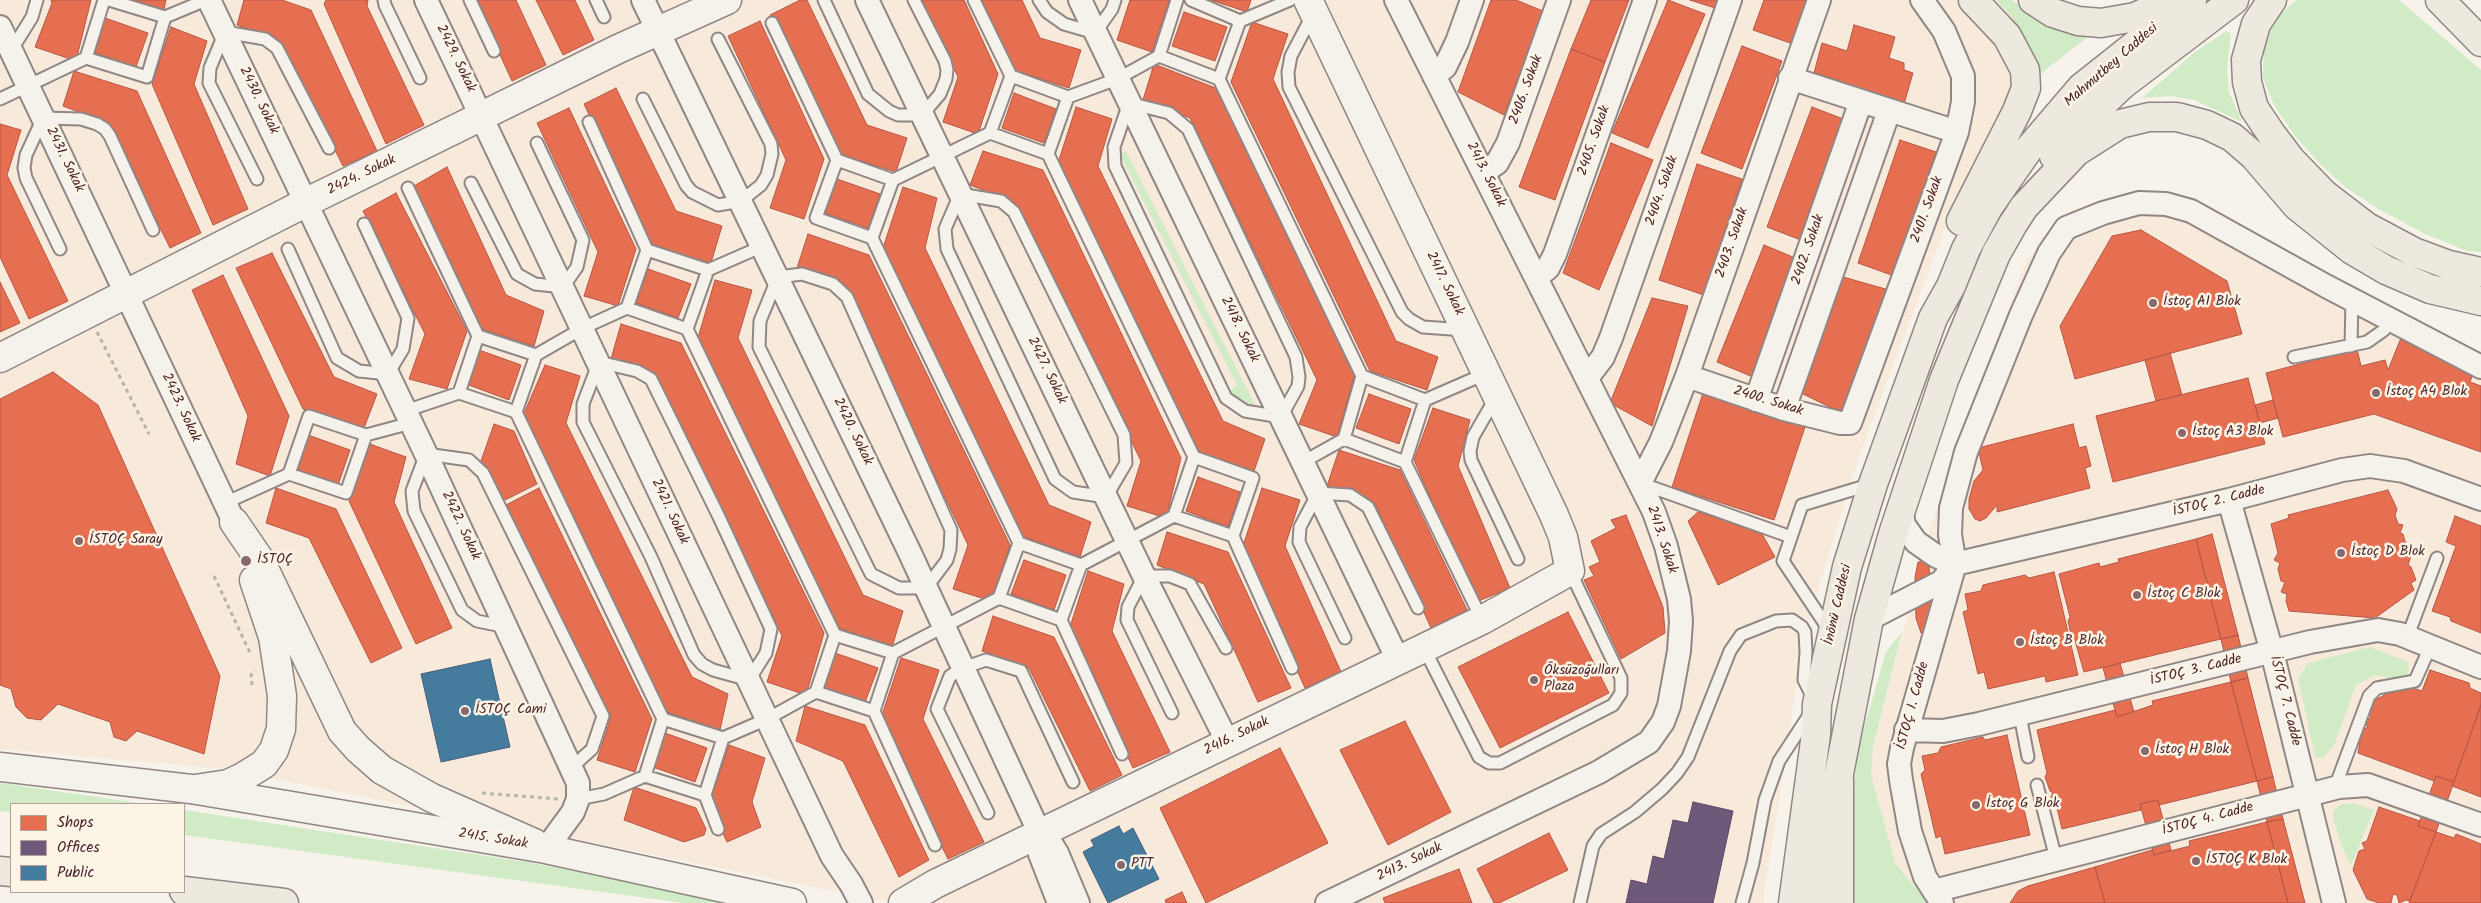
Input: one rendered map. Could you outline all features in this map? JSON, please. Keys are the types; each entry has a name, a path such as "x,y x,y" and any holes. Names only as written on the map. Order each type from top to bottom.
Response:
{"highway":[{"path":"1933,318 1938,285 1951,241 2018,111 2026,88 2026,70 2007,36 1973,0"},
{"path":"2033,0 2053,13 2078,21 2101,23 2135,16 2153,9 2167,0"},
{"name":"Mahmutbey Caddesi","path":"1933,318 1951,286 1966,249 1989,206 2040,136 2081,88 2192,0"},
{"name":"Mahmutbey Caddesi","path":"2024,207 2050,160 2080,125 2122,85 2234,0"},
{"path":"2272,0 2256,24 2246,60 2246,82 2254,108 2291,160 2324,194 2367,227 2414,252 2449,265 2481,272"},
{"path":"2440,0 2481,42"},
{"path":"2462,0 2481,16"},
{"path":"1821,903 1830,820 1839,780 1856,676 1869,619 1901,508 1944,380 1996,254 2024,207 2076,152 2120,124 2142,119 2177,117 2208,124 2232,137 2254,156 2297,206 2352,250 2386,270 2430,289 2481,301"},
{"name":"İnönü Caddesi","path":"1792,903 1816,734 1817,704 1847,567 1873,484 1933,318"},
{"path":"1839,780 1839,903"},
{"path":"185,891 284,903"}],"street":[{"name":"2430. Sokak","path":"208,0 307,202"},
{"name":"2429. Sokak","path":"426,0 484,118"},
{"name":"2420. Sokak","path":"643,0 778,277 944,626 1040,834"},
{"name":"2424. Sokak","path":"0,358 307,202 484,118 659,31 727,0"},
{"name":"2427. Sokak","path":"867,0 1144,576 1227,741"},
{"name":"2418. Sokak","path":"1080,0 1398,660"},
{"name":"2413. Sokak","path":"1327,903 1598,772 1649,742 1663,722 1669,706 1675,681 1681,621 1679,599 1666,546 1654,512 1396,0"},
{"path":"1434,76 1445,67 1457,42 1472,0"},
{"name":"2406. Sokak","path":"1484,172 1497,163 1508,143 1559,0"},
{"name":"2405. Sokak","path":"1537,277 1548,268 1555,254 1645,0"},
{"name":"2404. Sokak","path":"1587,378 1603,357 1611,338 1730,0"},
{"name":"2403. Sokak","path":"1640,483 1661,442 1687,376 1790,78 1819,0"},
{"name":"2401. Sokak","path":"1850,424 1957,132 1964,102 1963,76 1944,31 1922,0"},
{"name":"2417. Sokak","path":"1304,4 1492,384 1563,537 1570,571"},
{"name":"2431. Sokak","path":"0,27 6,50 28,86 128,293"},
{"path":"1790,78 1957,132"},
{"name":"2402. Sokak","path":"1756,400 1861,101"},
{"path":"1784,409 1889,111"},
{"name":"2421. Sokak","path":"484,118 832,856 861,903"},
{"name":"2422. Sokak","path":"307,202 507,627 578,783 568,799"},
{"path":"1869,619 1941,582 1955,564 1950,535 1951,508 1966,452 2021,315 2049,253 2066,228 2103,213 2139,203 2166,204 2191,211 2352,300 2481,366"},
{"name":"2423. Sokak","path":"128,293 230,512"},
{"name":"2400. Sokak","path":"1687,376 1784,409 1850,424"},
{"name":"İSTOÇ 2. Cadde","path":"1955,564 2229,500 2342,470 2370,466 2404,471 2481,499"},
{"name":"İSTOÇ 7. Cadde","path":"2229,500 2272,652 2334,903"},
{"path":"1901,508 1904,525 1916,542 1936,556 1955,564"},
{"path":"0,767 191,789 228,784 264,764 274,750 281,728 282,696 272,637 230,512"},
{"path":"230,512 260,560 342,730 358,749 382,770 432,798 546,849 573,812 568,799"},
{"name":"İSTOÇ 1. Cadde","path":"1938,897 1925,876 1905,807 1899,764 1906,730 1955,564"},
{"name":"2416. Sokak","path":"904,903 936,884 1227,741 1482,620 1570,571"},
{"name":"İSTOÇ 3. Cadde","path":"1906,730 1943,731 2020,714 2310,642 2378,630 2430,646 2481,667"},
{"name":"İSTOÇ 4. Cadde","path":"1938,897 2056,859 2339,787 2368,785 2481,825"},
{"name":"2415. Sokak","path":"191,789 546,849 792,903"},
{"path":"1058,903 1040,854 1038,845 1040,834 1049,840 1057,853 1078,903"}],"lane":[{"path":"6,50 32,17 37,0"},
{"path":"86,58 104,0"},
{"path":"109,0 165,17 208,0"},
{"path":"384,0 384,5 420,78"},
{"path":"470,0 494,51"},
{"path":"596,0 604,17"},
{"path":"824,0 868,94 889,111 898,115 922,114 944,87 945,60 914,0"},
{"path":"974,0 1011,76 1068,97 1117,79 1159,56 1177,0"},
{"path":"1039,0 1047,12 1064,24 1095,33 1112,9 1115,0"},
{"path":"1191,0 1240,21 1304,4 1288,72 1289,87 1402,312 1409,319 1423,327 1466,330"},
{"path":"0,99 86,58 147,76 165,17"},
{"path":"1219,79 1240,21"},
{"path":"772,23 837,160 893,180 990,134 1011,76"},
{"path":"257,179 209,83 210,68 225,32 265,39 277,48 329,148"},
{"path":"643,99 686,185 692,192 718,206 741,201 761,185 767,175 772,154 771,144 718,39"},
{"path":"1159,56 1219,79 1362,376 1344,438 1303,462"},
{"path":"1068,97 1048,154 1194,457 1174,516 1081,565 1061,620 1122,754"},
{"path":"1129,103 1170,114 1188,129 1296,357 1299,377 1298,386 1281,417 1254,414 1236,407 1226,398 1115,166 1114,147 1129,103"},
{"path":"60,249 26,178 24,168 26,155 43,118 81,119 97,124 105,129 110,136 153,230"},
{"path":"589,122 647,250 627,308"},
{"path":"990,134 1048,154"},
{"path":"471,183 517,274 535,284 563,287 577,268 583,240 537,143"},
{"path":"837,160 816,218 872,238 1019,543 1081,565"},
{"path":"872,238 893,180"},
{"path":"408,188 478,336 459,393"},
{"path":"960,194 995,198 1006,204 1014,212 1124,435 1126,463 1106,497 1073,492 1055,479 947,249 945,229 960,194"},
{"path":"288,249 337,358 359,370 388,374 402,349 408,318 364,224"},
{"path":"647,250 708,270 762,246"},
{"path":"687,329 708,270"},
{"path":"802,274 833,284 847,297 951,530 950,549 946,560 926,588 899,588 871,574 760,347 758,338 760,321 778,277 802,274"},
{"path":"2351,346 2352,300"},
{"path":"644,776 663,719 516,412 536,355 582,328 627,308 687,329 835,635 816,692 767,719 723,738 663,719"},
{"path":"2294,357 2367,342 2376,338 2391,320"},
{"path":"478,336 536,355"},
{"path":"599,362 637,371 651,379 719,517 771,629 766,653 749,680 713,670 702,664 694,655 651,557 583,422 583,404 599,362"},
{"path":"1362,376 1425,400 1492,384"},
{"path":"1492,384 1470,451 1471,460 1518,559"},
{"path":"230,512 289,474 308,416 366,435 459,393 516,412"},
{"path":"1405,462 1425,400"},
{"path":"289,474 346,493 366,435"},
{"path":"1344,438 1405,462 1482,620"},
{"path":"507,627 485,624 462,610 414,511 412,491 426,454 469,460 483,473 603,716 592,749 571,768"},
{"path":"1194,457 1253,478 1233,536 1292,668"},
{"path":"1640,483 1791,537"},
{"path":"1832,634 1783,561 1802,505 1873,484"},
{"path":"1345,638 1299,542 1300,527 1318,493 1350,495 1368,507 1418,608"},
{"path":"1174,516 1233,536"},
{"path":"935,845 874,711 893,653 999,598 1019,543"},
{"path":"2407,638 2437,558"},
{"path":"1424,648 1480,757 1490,763 1500,763 1604,709 1618,700 1622,686 1621,678 1570,571"},
{"path":"1172,713 1127,620 1128,607 1144,576 1170,576 1190,584 1226,648"},
{"path":"999,598 1061,620"},
{"path":"1580,903 1593,846 1601,834 1635,812 1662,789 1688,757 1730,651 1741,635 1776,621 1792,620 1802,627 1805,632 1804,680 1808,692 1817,704 1799,727 1779,761 1764,800 1753,863 1742,903"},
{"path":"835,635 893,653"},
{"path":"2339,787 2338,779 2369,696 2377,688 2415,681 2430,646"},
{"path":"988,813 937,709 950,676 963,668 986,660 1021,671 1073,782"},
{"path":"816,692 874,711"},
{"path":"2020,714 2028,756"},
{"path":"718,829 705,795 723,738"},
{"path":"568,799 604,794 644,776 705,795"},
{"path":"2037,785 2056,859"}],"path":[{"path":"88,314 149,434"},
{"path":"214,576 254,661"},
{"path":"252,685 251,675 258,669"},
{"path":"479,793 568,799"}],"shaded area":[{"name":"İSTOÇ","path":"0,0 1996,0 2013,18 2031,56 2010,69 2011,92 1944,231 1859,456 1809,619 1795,694 1763,903 894,903 225,769 0,749"},
{"path":"2154,194 2189,200 2218,211 2389,307 2481,355 2481,903 1928,903 1895,863 1871,775 1873,747 1930,528 2023,268 2042,239 2073,210 2112,197"}],"green space":[{"path":"1996,0 2012,0 2032,15 2093,33 2039,75 2013,18"},
{"path":"2296,0 2399,0 2481,70 2481,252 2467,251 2425,234 2375,207 2345,187 2321,165 2295,136 2274,105 2263,78 2264,50 2275,19"},
{"path":"2226,31 2231,34 2227,68 2229,92 2242,122 2194,100 2171,96 2142,98 2195,52"},
{"path":"1126,151 1256,407 1236,401 1228,393 1237,385 1120,155"},
{"path":"1902,632 1873,747 1871,775 1895,863 1928,903 1852,903 1849,834 1858,748 1886,652"},
{"path":"2370,647 2408,662 2409,670 2405,681 2376,675 2356,685 2335,743 2323,758 2315,757 2298,678 2308,663"},
{"path":"0,783 138,803 10,803 10,812 0,811"},
{"path":"2353,803 2374,810 2351,865 2341,845 2333,816 2335,809 2342,804"},
{"path":"185,810 526,862 735,901 734,903 684,903 185,835"}],"building: Shops":[{"path":"51,0 91,0 76,61 35,47 52,3"},
{"path":"128,0 166,0 163,14"},
{"path":"244,0 282,0 311,10 377,151 343,166 282,44 237,25"},
{"path":"326,0 368,0 367,6 424,125 386,144 324,4"},
{"path":"475,0 516,0 546,65 512,81"},
{"path":"536,0 575,0 594,40 563,55"},
{"path":"800,0 807,0 867,125 907,138 896,172 836,153 770,15"},
{"path":"922,0 964,0 998,74 978,134 943,122 958,77"},
{"path":"979,0 1022,0 1040,38 1081,50 1069,88 1013,70"},
{"path":"1130,0 1169,0 1152,52 1117,40"},
{"path":"1211,0 1251,0 1247,12"},
{"path":"1491,0 1516,0 1543,11 1504,115 1458,92"},
{"path":"1591,0 1629,0 1605,62 1571,49"},
{"path":"1668,0 1705,14 1648,148 1612,133"},
{"path":"1690,0 1717,0 1715,8"},
{"path":"1764,0 1812,0 1796,45 1753,30"},
{"path":"1184,12 1227,27 1215,61 1172,46"},
{"path":"105,18 148,33 136,67 93,52"},
{"path":"760,21 824,159 804,219 770,208 786,160 728,36"},
{"path":"1252,22 1288,34 1273,79 1396,341 1438,357 1427,390 1370,371 1231,82"},
{"path":"1854,25 1895,37 1889,58 1904,63 1904,70 1913,73 1904,104 1839,86 1839,80 1814,73 1822,43 1847,51"},
{"path":"171,27 207,41 194,84 248,209 213,225 152,84"},
{"path":"1742,46 1782,61 1742,169 1701,153"},
{"path":"1571,49 1605,62 1555,200 1519,187"},
{"path":"1154,64 1218,89 1355,373 1337,437 1299,424 1317,380 1190,118 1143,100"},
{"path":"74,71 137,91 201,233 170,248 108,123 63,106"},
{"path":"616,88 676,211 722,226 710,266 653,248 584,104"},
{"path":"1014,93 1056,109 1044,143 1002,128"},
{"path":"1076,107 1112,119 1098,166 1223,421 1265,439 1254,471 1197,452 1058,163"},
{"path":"1812,107 1851,122 1806,242 1767,227"},
{"path":"569,108 636,249 618,306 584,296 598,252 537,123"},
{"path":"0,124 21,130 7,175 68,301 29,319 0,257"},
{"path":"1900,140 1936,152 1894,276 1858,263"},
{"path":"1611,143 1653,160 1599,290 1563,273"},
{"path":"983,151 1043,170 1181,458 1166,518 1127,506 1141,461 1014,202 970,185"},
{"path":"1697,164 1742,179 1704,295 1659,280"},
{"path":"447,167 506,295 544,311 534,346 479,328 412,187"},
{"path":"837,179 880,194 868,228 825,213"},
{"path":"903,187 937,198 925,248 1049,505 1091,522 1080,557 1022,536 882,251"},
{"path":"396,193 467,331 447,389 409,379 425,334 363,211"},
{"name":"İstoç A1 Blok","path":"2141,230 2227,281 2242,334 2075,379 2060,326 2112,236"},
{"path":"808,234 869,255 1010,545 991,601 953,589 968,545 844,287 796,271"},
{"path":"1764,245 1800,260 1753,377 1717,362"},
{"path":"272,253 334,377 377,394 364,428 303,409 236,268"},
{"path":"648,269 691,284 678,318 636,303"},
{"path":"223,275 289,416 270,476 236,464 248,416 192,290"},
{"path":"1843,277 1889,290 1842,413 1801,393"},
{"path":"715,280 752,290 738,338 863,595 903,611 892,647 837,627 697,341"},
{"path":"0,282 20,323 0,332"},
{"path":"1652,298 1688,306 1652,426 1610,403"},
{"path":"621,324 681,343 824,633 806,695 767,682 782,636 655,373 611,359"},
{"name":"İstoç A4 Blok","path":"2401,338 2476,365 2470,382 2481,386 2481,452 2374,414 2283,437 2266,373 2357,349 2361,366 2385,360 2388,370"},
{"path":"479,350 521,365 509,400 466,384"},
{"path":"2170,353 2182,395 2156,401 2145,360"},
{"path":"545,365 580,376 566,423 692,677 728,694 720,730 661,710 522,418"},
{"name":"İSTOÇ Saray","path":"53,372 98,405 220,676 204,754 137,731 126,741 114,737 110,722 58,704 41,720 27,718 16,707 11,689 0,685 0,399"},
{"name":"İstoç A3 Blok","path":"2248,378 2265,444 2113,482 2096,416"},
{"path":"1705,387 1807,421 1774,520 1672,487"},
{"path":"1369,394 1411,409 1399,444 1356,428"},
{"path":"2273,400 2278,418 2260,423 2255,405"},
{"path":"1433,408 1470,420 1458,466 1510,588 1476,602 1414,460"},
{"path":"494,424 514,431 537,484 499,503 480,464"},
{"path":"2073,424 2079,448 2086,446 2091,466 2085,468 2090,488 1997,512 1997,505 1986,518 1980,521 1975,519 1969,509 1969,499 1974,481 1983,470 1978,448"},
{"path":"308,435 350,450 338,485 296,469"},
{"path":"370,444 406,457 394,502 452,628 416,644 349,501"},
{"path":"1339,450 1400,470 1467,610 1431,628 1375,503 1327,486"},
{"path":"1198,477 1240,492 1228,527 1186,511"},
{"path":"276,488 336,509 402,648 371,663 309,538 266,523"},
{"path":"539,488 652,719 635,772 597,760 611,717 504,506"},
{"path":"1262,488 1300,500 1285,546 1341,672 1305,688 1242,549"},
{"name":"İstoç D Blok","path":"2388,490 2397,509 2395,515 2398,524 2403,525 2400,533 2403,534 2407,548 2405,554 2411,556 2408,565 2411,567 2416,580 2411,583 2414,590 2375,618 2289,611 2286,601 2287,594 2281,592 2285,582 2281,581 2278,569 2280,563 2274,560 2278,553 2271,524 2289,518 2288,515"},
{"path":"1698,512 1761,532 1775,557 1718,585 1688,521"},
{"path":"1626,515 1663,607 1665,633 1621,659 1584,580 1594,576 1589,567 1600,562 1591,541 1616,528 1611,520"},
{"path":"2455,516 2481,526 2481,633 2451,621 2450,617 2432,611 2456,546 2446,542"},
{"path":"1167,532 1228,552 1291,688 1258,702 1204,584 1157,565"},
{"path":"2212,534 2238,635 2221,639 2196,539"},
{"name":"İstoç C Blok","path":"2196,539 2221,639 2084,672 2074,637 2071,635 2068,621 2070,617 2059,574 2099,563 2100,567 2119,562 2118,559"},
{"path":"1024,560 1066,575 1054,610 1011,594"},
{"path":"1928,561 1934,602 1929,632 1921,633 1916,618 1915,577 1918,562"},
{"path":"1088,571 1124,584 1112,631 1170,752 1133,768 1069,630"},
{"name":"İstoç B Blok","path":"2054,572 2078,675 2046,682 2045,676 1988,689 1984,672 1978,674 1963,612 1968,610 1965,594 1981,591 1983,585 2025,575 2029,578"},
{"name":"Öksüzoğulları Plaza","path":"1568,612 1609,693 1500,748 1458,667"},
{"path":"993,616 1054,637 1122,775 1090,791 1029,668 982,651"},
{"path":"2238,635 2248,678 2231,682 2221,639"},
{"path":"835,653 878,668 865,702 823,687"},
{"path":"901,658 939,670 923,719 984,842 948,859 880,721"},
{"path":"2120,663 2134,712 2117,717 2103,668"},
{"path":"2430,670 2469,683 2470,688 2481,693 2481,705 2454,782 2436,776 2434,781 2358,753 2362,730 2368,727 2364,722 2371,717 2369,712 2373,701 2404,685 2422,691"},
{"path":"2248,678 2273,777 2257,781 2231,682"},
{"name":"İstoç H Blok","path":"2231,682 2257,781 2159,805 2158,800 2140,804 2141,810 2062,829 2056,804 2049,800 2053,793 2050,791 2045,777 2047,773 2037,730 2115,710 2117,717 2153,705 2152,701"},
{"path":"2481,705 2481,797 2452,786"},
{"path":"805,706 865,725 929,860 899,877 843,761 796,741"},
{"path":"1405,721 1451,812 1388,845 1340,750"},
{"path":"665,733 707,748 695,782 653,767"},
{"name":"İstoç G Blok","path":"2007,735 2030,835 1945,854 1941,836 1936,838 1921,774 1925,770 1922,756 1938,753 1941,747 1983,737 1985,740"},
{"path":"729,745 765,758 752,802 761,827 727,842 709,804"},
{"path":"1280,748 1328,843 1206,903 1160,808"},
{"path":"2436,776 2454,782 2436,832 2418,826"},
{"path":"2273,777 2283,819 2267,822 2257,781"},
{"path":"634,787 696,808 706,829 704,835 684,842 624,820"},
{"path":"2158,800 2171,850 2154,855 2140,804"},
{"path":"2379,807 2420,821 2418,826 2436,832 2410,901 2406,900 2399,903 2397,895 2393,894 2391,903 2379,903 2367,899 2353,870 2359,851 2365,849 2362,843 2367,841"},
{"path":"2283,819 2305,903 2288,903 2267,822"},
{"name":"İSTOÇ K Blok","path":"2267,822 2288,903 2105,903 2095,867 2152,850 2154,855 2190,846 2189,841"},
{"path":"2436,832 2454,838 2456,834 2481,844 2481,903 2409,903"},
{"path":"1549,833 1568,870 1499,903 1494,903 1477,869"},
{"path":"2095,867 2105,903 2010,903 2018,891 2028,886"},
{"path":"1459,869 1472,903 1385,903 1383,898"},
{"path":"1182,892 1187,903 1166,903 1165,900"}],"building: Offices":[{"path":"1693,802 1733,811 1713,903 1626,903 1631,880 1647,884 1653,856 1664,859 1673,820 1688,823"}],"building: Public":[{"name":"İSTOÇ Cami","path":"490,659 510,747 441,762 421,674"},
{"name":"PTT","path":"1119,826 1123,834 1133,828 1159,879 1108,903 1083,852 1094,846 1091,840"}],"place":[{"name":"İstoç A1 Blok","path":"2153,303"},
{"name":"İstoç A4 Blok","path":"2376,393"},
{"name":"İstoç A3 Blok","path":"2182,433"},
{"name":"İSTOÇ Saray","path":"79,541"},
{"name":"İstoç D Blok","path":"2341,553"},
{"name":"İSTOÇ","path":"246,561"},
{"name":"İstoç C Blok","path":"2137,595"},
{"name":"İstoç B Blok","path":"2020,642"},
{"name":"Öksüzoğulları Plaza","path":"1534,680"},
{"name":"İSTOÇ Cami","path":"465,711"},
{"name":"İstoç H Blok","path":"2145,751"},
{"name":"İstoç G Blok","path":"1976,805"},
{"name":"İSTOÇ K Blok","path":"2196,861"},
{"name":"PTT","path":"1121,865"}]}
